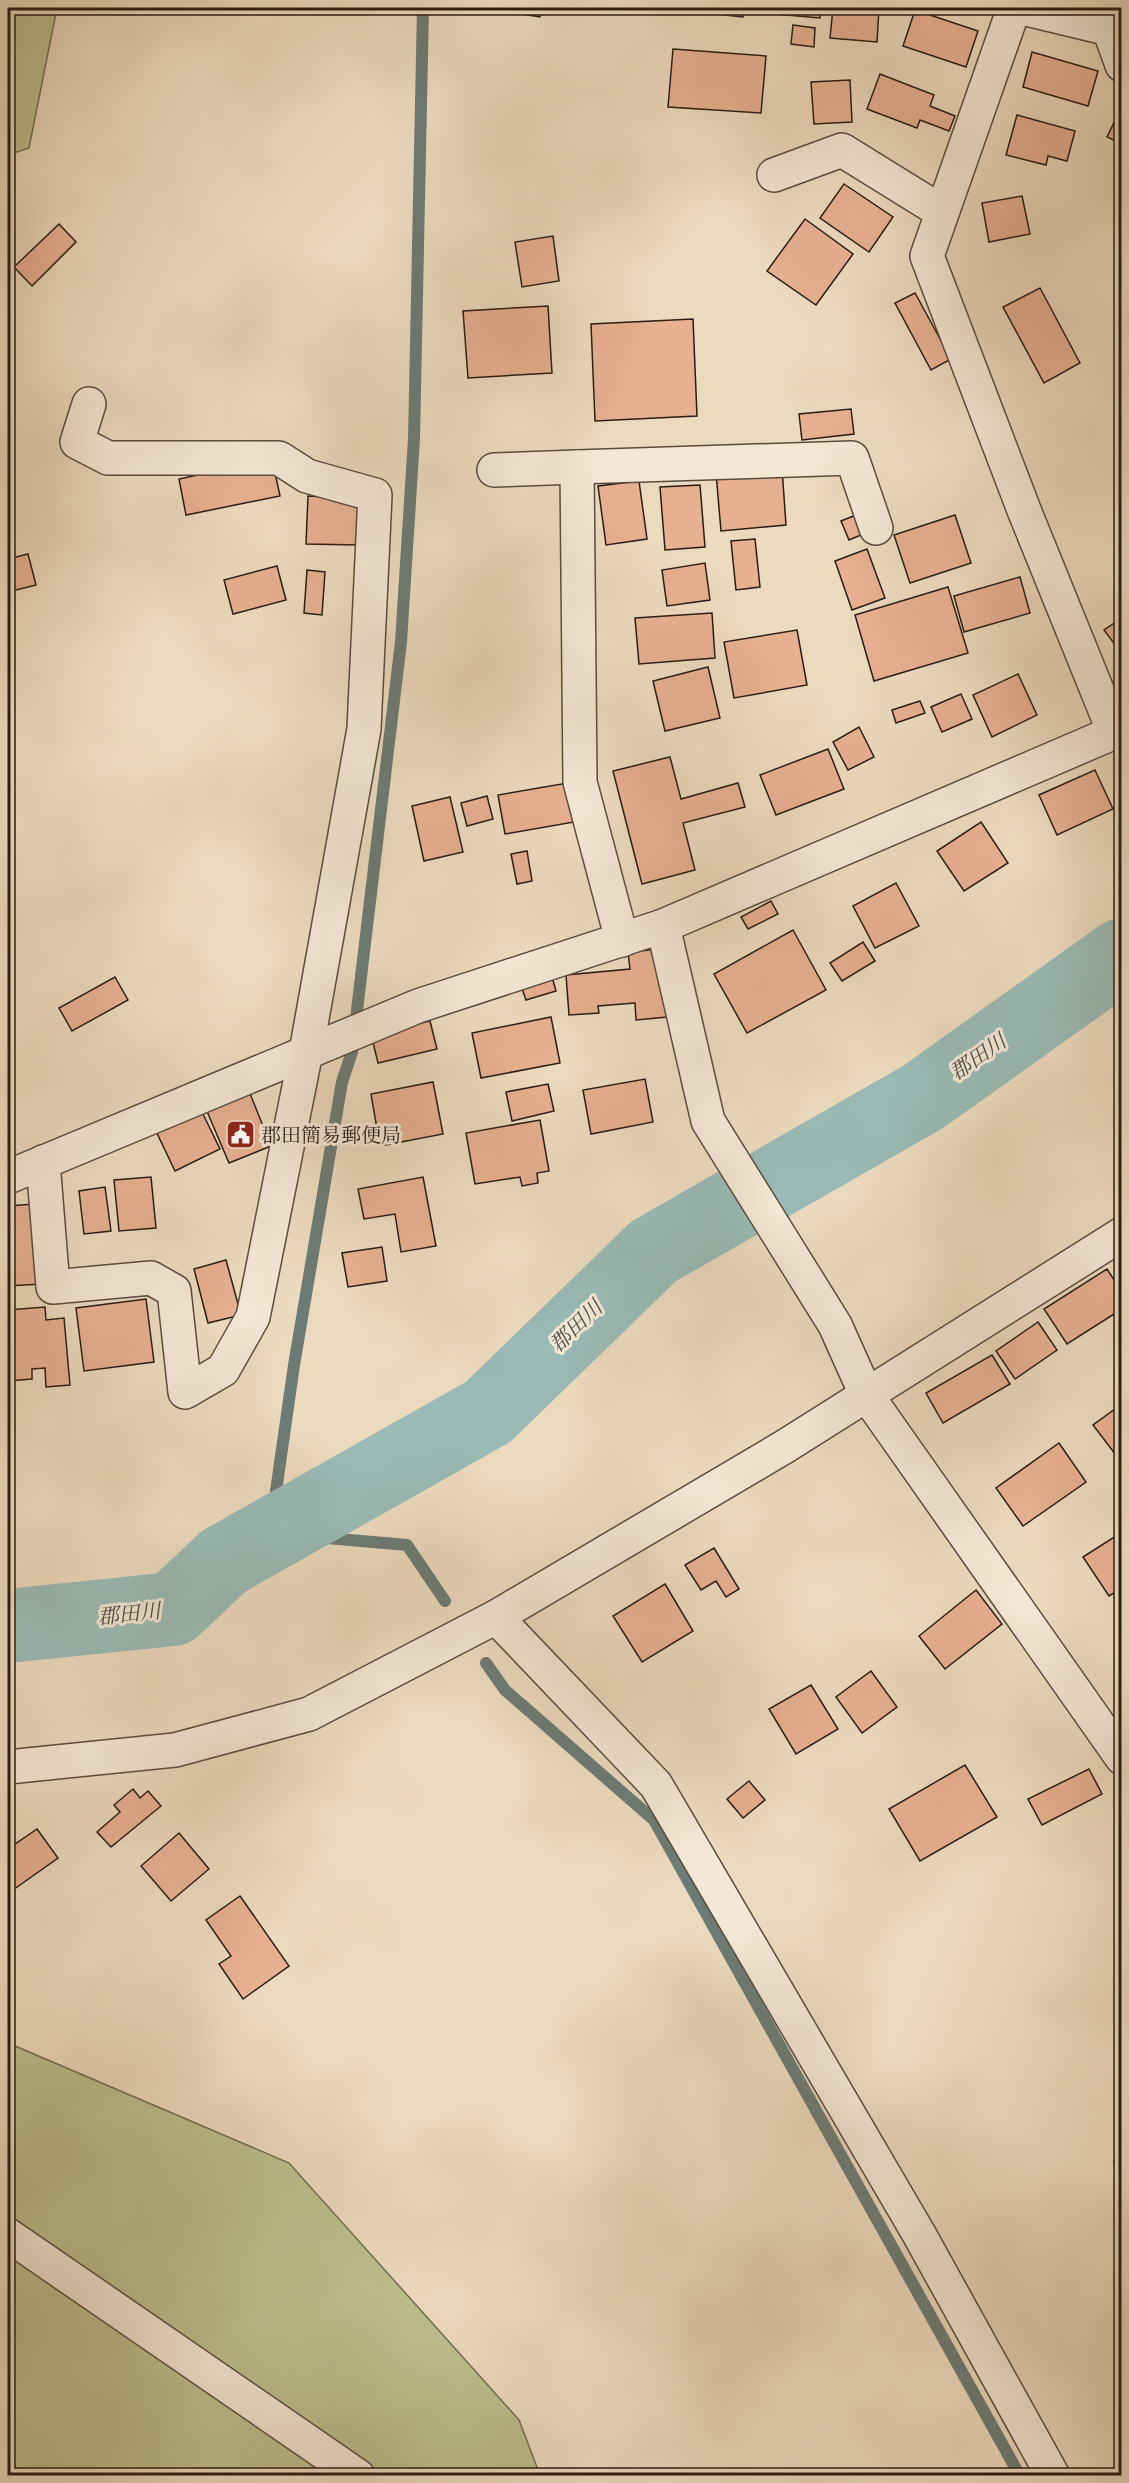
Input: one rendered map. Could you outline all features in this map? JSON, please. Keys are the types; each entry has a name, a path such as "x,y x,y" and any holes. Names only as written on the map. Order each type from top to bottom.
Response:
{"street":[{"path":"8,1177 418,1006 663,926 1118,730 1024,510 927,256 1014,8"},
{"path":"1022,8 1115,31 1122,65"},
{"path":"774,175 842,150 942,212"},
{"path":"43,1162 53,1287 151,1278 174,1291 184,1392 223,1370 253,1317 317,1048 364,729 375,495 307,476 279,458 108,458 77,442 89,404"},
{"path":"495,470 852,458 876,528"},
{"path":"577,467 580,782 622,940"},
{"path":"663,926 708,1121 835,1325 866,1394 1122,1758"},
{"path":"8,1767 175,1750 309,1714 496,1617 784,1448 1122,1234"},
{"path":"496,1617 656,1785 913,2223 1053,2475"},
{"path":"8,2235 357,2475"}],"green space":[{"path":"8,8 57,8 29,148 8,155"},
{"path":"8,2043 289,2163 519,2420 540,2475 8,2475"}],"building":[{"path":"509,8 541,8 540,17 508,12"},
{"path":"686,8 744,8 743,17 686,11"},
{"path":"762,8 821,8 820,18 762,13"},
{"path":"833,8 879,8 877,42 830,38"},
{"path":"915,10 978,31 966,67 903,46"},
{"path":"793,25 815,28 814,47 791,44"},
{"path":"673,49 766,56 761,113 668,107"},
{"path":"1032,52 1098,71 1088,106 1023,87"},
{"path":"880,74 934,95 930,106 955,116 949,131 920,120 917,128 867,109"},
{"path":"850,80 852,122 814,124 811,82"},
{"path":"1122,106 1122,144 1107,137"},
{"path":"1017,115 1075,131 1067,161 1048,156 1046,165 1006,155"},
{"path":"844,184 893,217 869,252 820,218"},
{"path":"1022,196 1030,234 989,242 982,203"},
{"path":"805,219 853,254 816,305 767,271"},
{"path":"59,224 76,242 32,286 14,267"},
{"path":"553,236 559,281 522,287 515,242"},
{"path":"1040,288 1080,363 1044,383 1003,307"},
{"path":"915,293 951,359 931,370 895,303"},
{"path":"548,306 552,373 468,378 463,311"},
{"path":"693,319 697,416 595,421 591,324"},
{"path":"851,409 854,434 802,440 799,414"},
{"path":"272,459 280,496 186,515 179,479"},
{"path":"782,468 786,525 721,531 716,473"},
{"path":"639,481 647,539 606,545 598,486"},
{"path":"700,485 705,547 665,550 660,487"},
{"path":"308,496 361,499 359,545 306,544"},
{"path":"861,513 868,532 849,540 841,521"},
{"path":"955,515 971,563 910,583 894,535"},
{"path":"755,539 760,587 736,590 731,541"},
{"path":"867,549 885,598 852,610 835,561"},
{"path":"28,554 36,585 8,592 8,559"},
{"path":"705,563 710,600 667,606 662,570"},
{"path":"277,566 286,600 233,614 224,580"},
{"path":"307,570 325,572 322,615 304,613"},
{"path":"1020,577 1030,613 964,632 954,596"},
{"path":"948,587 968,653 874,681 855,615"},
{"path":"712,613 715,658 639,664 635,618"},
{"path":"1122,618 1122,654 1104,630"},
{"path":"797,630 807,685 734,698 724,642"},
{"path":"708,667 720,718 665,731 653,681"},
{"path":"1018,674 1037,715 992,737 973,695"},
{"path":"961,694 972,719 942,732 931,707"},
{"path":"920,701 925,713 896,723 892,710"},
{"path":"859,727 874,757 848,770 833,742"},
{"path":"828,749 844,789 776,815 760,775"},
{"path":"1122,755 1122,774 1114,759"},
{"path":"670,757 681,799 738,783 745,807 683,823 695,870 642,884 613,771"},
{"path":"1095,770 1113,809 1057,835 1039,795"},
{"path":"573,782 580,821 505,834 498,795"},
{"path":"487,796 493,819 467,826 461,803"},
{"path":"450,797 463,852 424,861 412,806"},
{"path":"981,822 1008,863 964,891 937,851"},
{"path":"527,851 532,881 517,884 511,854"},
{"path":"896,883 919,926 875,948 853,906"},
{"path":"771,901 778,914 748,929 741,917"},
{"path":"793,930 826,990 747,1033 714,974"},
{"path":"863,942 875,961 842,981 830,963"},
{"path":"661,949 667,1017 636,1020 635,1003 598,1006 599,1013 569,1015 566,975 630,969 628,952"},
{"path":"550,970 556,991 526,1000 519,980"},
{"path":"115,977 128,1000 72,1031 59,1008"},
{"path":"551,1017 560,1063 481,1078 472,1033"},
{"path":"430,1021 437,1049 378,1063 371,1034"},
{"path":"645,1079 653,1122 591,1134 583,1090"},
{"path":"433,1082 443,1134 380,1146 371,1094"},
{"path":"548,1084 554,1111 512,1121 506,1092"},
{"path":"249,1091 271,1146 229,1163 206,1109"},
{"path":"200,1108 220,1149 175,1171 155,1129"},
{"path":"540,1120 549,1171 537,1173 538,1183 522,1186 520,1177 475,1184 466,1133"},
{"path":"151,1177 156,1228 119,1231 114,1180"},
{"path":"423,1177 436,1246 401,1252 395,1214 364,1219 358,1189"},
{"path":"105,1187 111,1231 84,1234 79,1191"},
{"path":"34,1204 41,1284 8,1286 8,1206"},
{"path":"382,1247 387,1281 348,1287 342,1253"},
{"path":"226,1260 241,1315 208,1323 194,1269"},
{"path":"1107,1269 1122,1292 1122,1309 1067,1344 1044,1309"},
{"path":"146,1299 154,1362 84,1371 76,1308"},
{"path":"45,1307 46,1320 64,1318 70,1385 46,1387 45,1368 32,1369 32,1379 8,1381 8,1310"},
{"path":"1038,1322 1057,1350 1015,1379 996,1351"},
{"path":"992,1355 1010,1384 943,1423 926,1393"},
{"path":"1122,1404 1122,1463 1093,1425"},
{"path":"1059,1443 1086,1482 1023,1526 996,1488"},
{"path":"1122,1532 1122,1588 1109,1596 1083,1557"},
{"path":"714,1548 739,1589 726,1597 716,1581 701,1590 685,1565"},
{"path":"665,1584 693,1631 642,1662 613,1616"},
{"path":"976,1590 1002,1624 945,1669 919,1636"},
{"path":"871,1671 897,1707 862,1733 836,1697"},
{"path":"811,1685 838,1729 796,1754 769,1709"},
{"path":"965,1765 997,1817 920,1861 889,1809"},
{"path":"1089,1769 1102,1794 1042,1825 1028,1799"},
{"path":"749,1781 765,1800 743,1818 727,1799"},
{"path":"133,1789 140,1798 148,1791 161,1806 111,1847 97,1832 120,1812 114,1805"},
{"path":"37,1829 58,1858 10,1892 8,1889 8,1849"},
{"path":"179,1833 209,1869 171,1901 141,1866"},
{"path":"240,1896 289,1966 243,1999 219,1964 231,1956 206,1920"},
{"path":"1122,2159 1122,2203 1114,2161"}],"waterway":[{"path":"423,8 414,439 401,642 352,1052 342,1082 294,1365 270,1533 407,1545 445,1601"},
{"name":"郡田川","path":"8,1626 173,1609 224,1561 488,1412 654,1251 923,1097 1122,955"},
{"path":"486,1663 505,1690 654,1820 1020,2476"}],"place":[{"name":"郡田簡易郵便局","path":"240,1135"}]}
